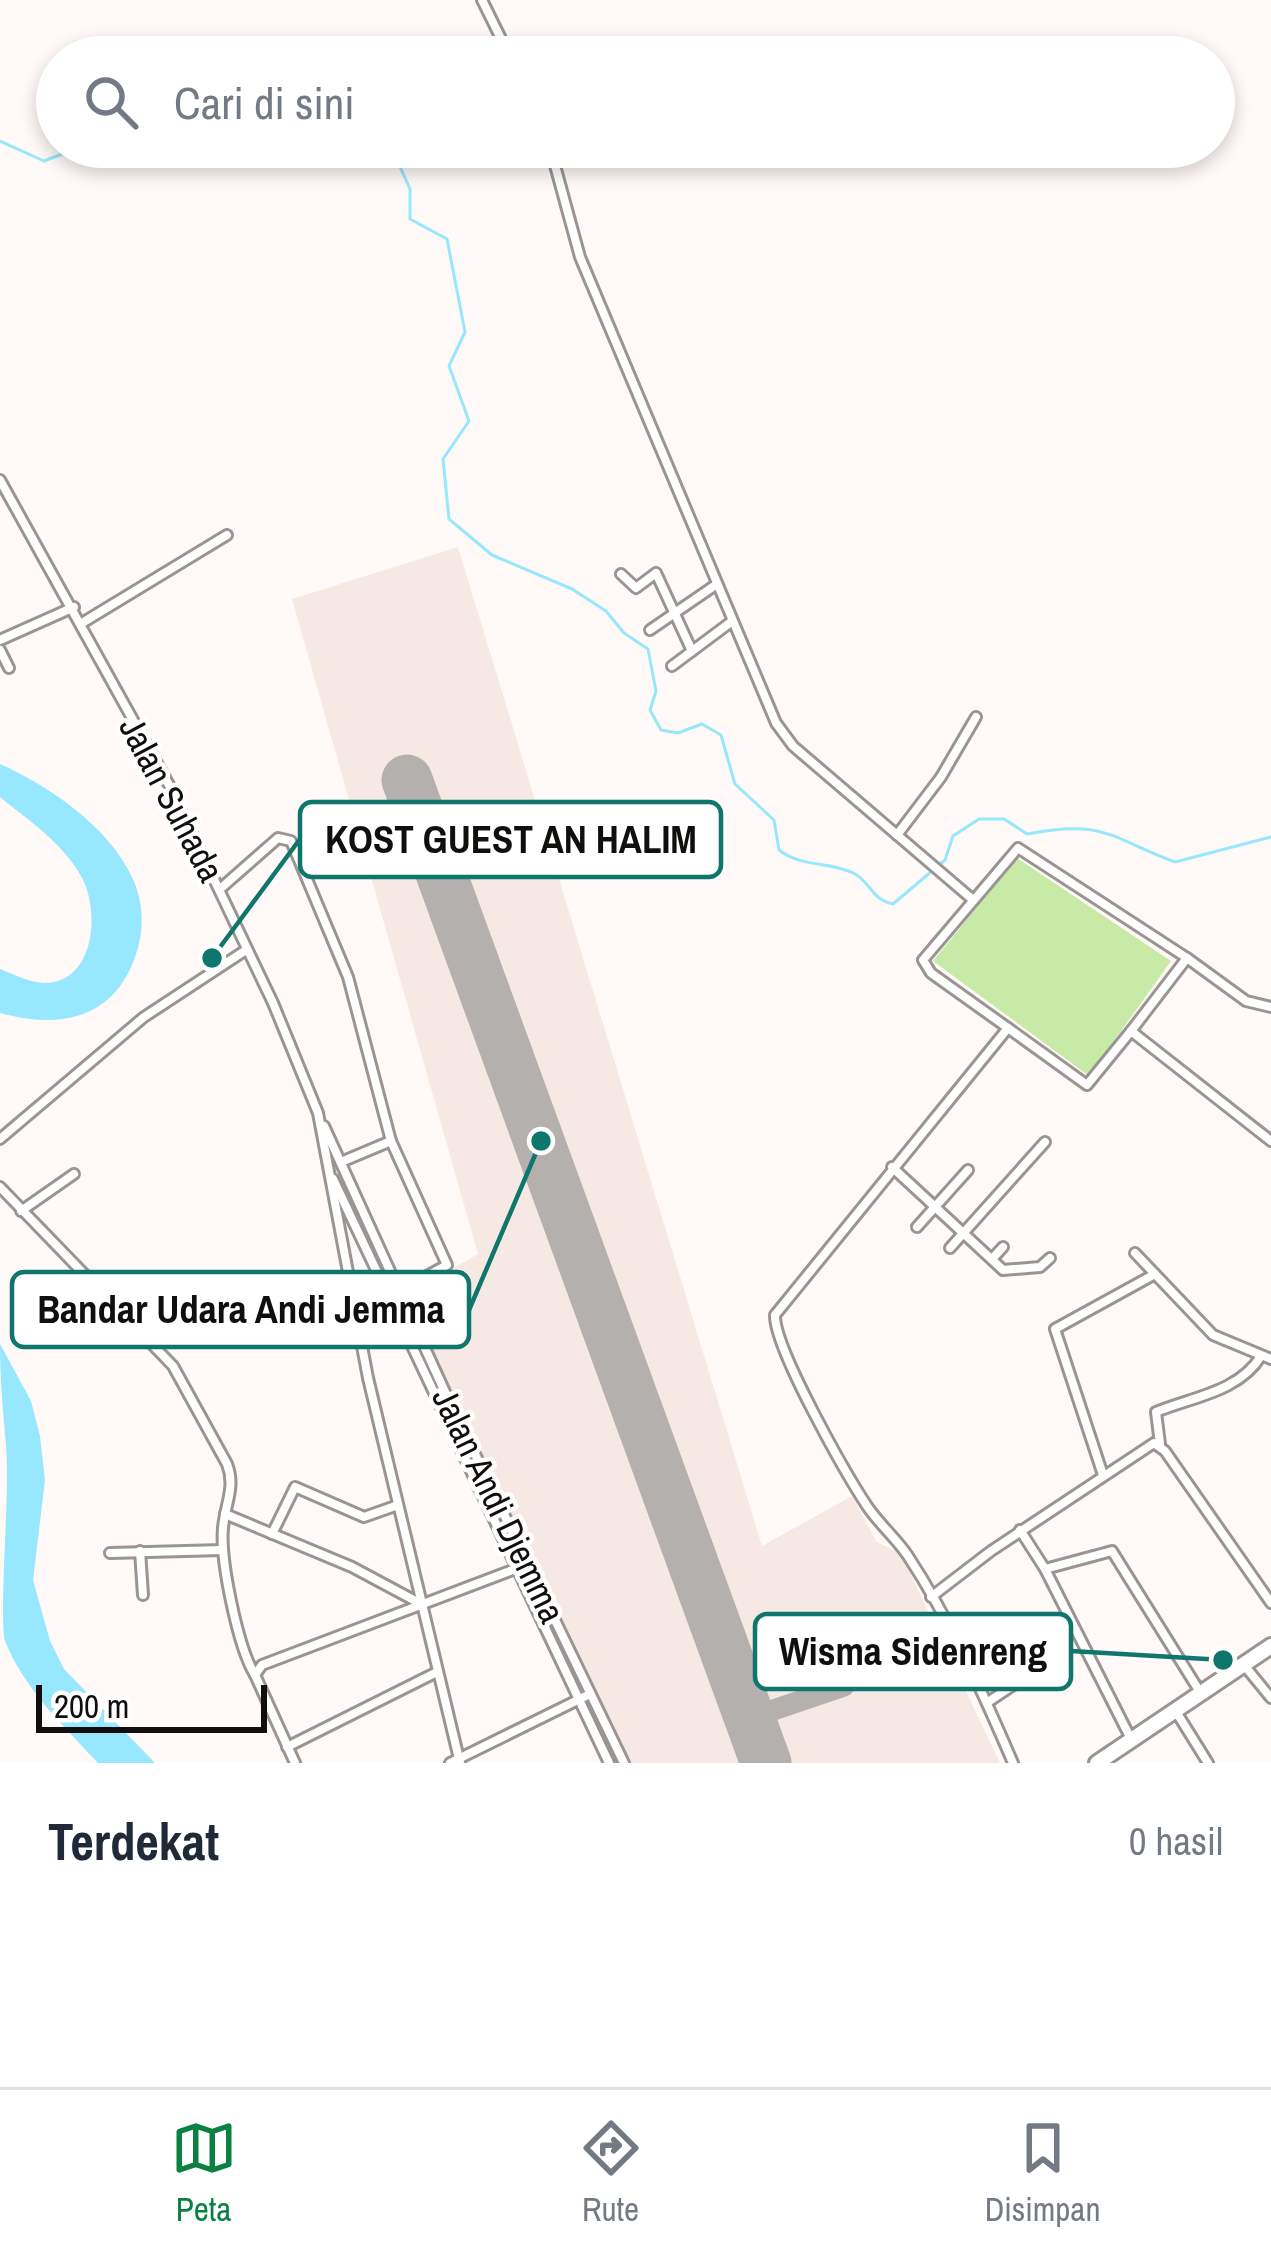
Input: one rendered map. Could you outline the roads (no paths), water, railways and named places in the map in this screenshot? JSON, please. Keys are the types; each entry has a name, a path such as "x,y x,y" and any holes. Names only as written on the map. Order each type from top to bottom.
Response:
{"highway":[{"path":"1097,1763 1271,1646"}],"street":[{"path":"482,0 500,36"},
{"path":"556,168 580,257 776,723 793,746 972,899"},
{"name":"Jalan Suhada","path":"0,479 74,607 220,889 318,1113 343,1260 456,1762"},
{"path":"82,623 227,535"},
{"path":"621,574 636,588 656,574 692,651"},
{"path":"650,630 716,584"},
{"path":"0,640 74,607"},
{"path":"672,666 731,622"},
{"path":"0,650 9,668"},
{"path":"897,835 976,717"},
{"path":"220,889 278,838 291,841 348,977 391,1141 447,1265 386,1299"},
{"path":"1187,958 1087,1085 924,967 923,959 1018,848 1187,958 1246,1001 1271,1007"},
{"path":"0,1139 144,1017 247,950"},
{"path":"1008,1028 783,1300 775,1326 866,1504 906,1552 931,1597 987,1702 1013,1763"},
{"path":"1131,1031 1271,1142"},
{"name":"Jalan Andi Djemma","path":"318,1113 445,1392 624,1763"},
{"path":"341,1162 391,1141"},
{"path":"950,1248 1045,1142"},
{"path":"892,1167 1008,1271 1040,1267 1050,1258"},
{"name":"Jalan Andi Djemma","path":"329,1169 386,1299 609,1763"},
{"path":"917,1227 968,1170"},
{"path":"21,1211 74,1174"},
{"path":"0,1187 173,1366 232,1478 223,1550 244,1653 295,1763"},
{"path":"992,1259 1003,1247"},
{"path":"1135,1253 1213,1335 1266,1358 1215,1393 1156,1412 1160,1444 1271,1603"},
{"path":"1103,1475 1055,1329 1155,1274"},
{"path":"434,1398 445,1392"},
{"path":"931,1597 1020,1530 1160,1444"},
{"path":"272,1534 295,1487 364,1517 398,1505"},
{"path":"225,1514 424,1606"},
{"path":"1020,1530 1045,1569 1131,1739"},
{"path":"110,1553 223,1550"},
{"path":"140,1551 143,1595"},
{"path":"1045,1569 1112,1551 1200,1692"},
{"path":"255,1675 266,1663 527,1564"},
{"path":"1244,1663 1271,1698"},
{"path":"287,1747 437,1672"},
{"path":"987,1702 1012,1686"},
{"path":"456,1762 590,1694"},
{"path":"1174,1710 1208,1763"}],"water":[{"path":"0,764 57,796 93,825 121,858 136,887 142,927 135,957 113,995 81,1015 43,1020 0,1013 0,969 40,983 62,979 75,970 89,942 91,906 81,876 64,853 0,797"},
{"path":"0,1344 31,1401 40,1436 45,1480 33,1580 50,1641 64,1669 155,1763 98,1763 32,1689 4,1638 7,1466"}],"waterway":[{"path":"0,141 36,157"},
{"path":"400,168 410,189 410,219 447,239 465,332 449,366 469,421 443,459 449,519 492,555 572,589 606,611 624,633 648,649 656,691 650,710 661,730 678,733 702,724 721,735 735,784 774,820 779,850 797,860 855,874 880,899 893,904 945,860 953,836 979,819 1004,819 1027,834 1074,829 1105,833 1175,862 1271,837"}],"place":[{"name":"KOST GUEST AN HALIM","path":"212,958"},
{"name":"Bandar Udara Andi Jemma","path":"541,1141"},
{"name":"Wisma Sidenreng","path":"1223,1660"}]}
